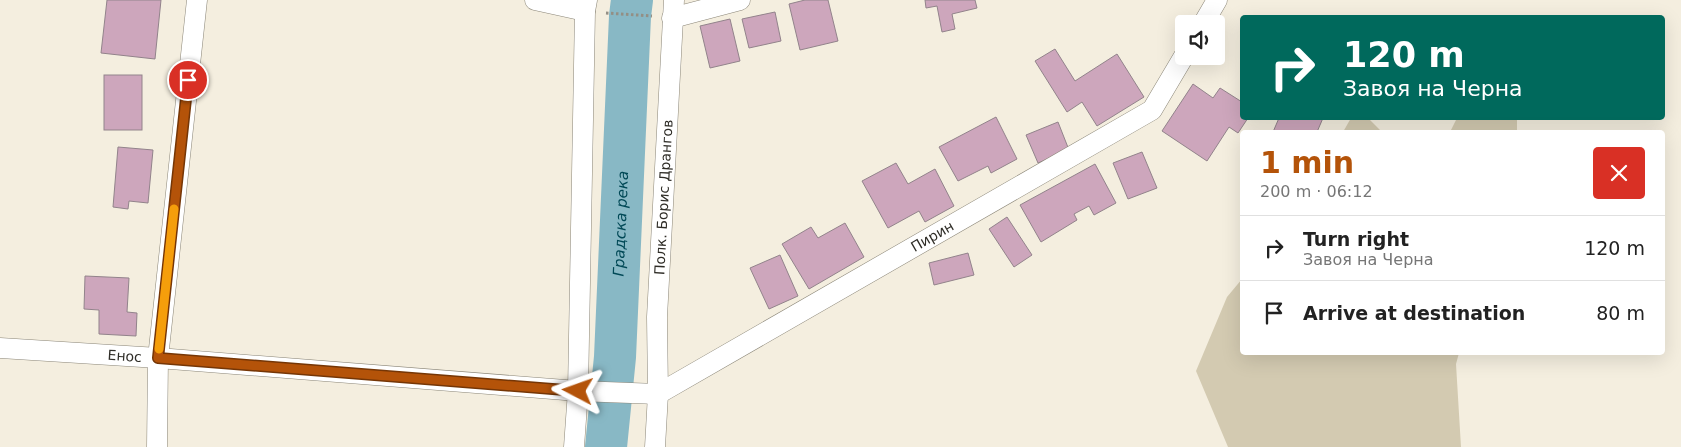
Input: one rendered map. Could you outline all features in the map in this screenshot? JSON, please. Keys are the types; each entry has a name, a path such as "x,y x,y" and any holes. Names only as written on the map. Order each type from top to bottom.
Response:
{"street":[{"path":"158,447 158,358 197,0"},
{"path":"535,0 586,6 578,391 574,447"},
{"path":"673,9 740,0"},
{"path":"1208,15 1217,0"},
{"name":"Полк. Борис Дрангов","path":"655,447 658,394 657,317 673,9"},
{"name":"Пирин","path":"658,394 1152,110 1179,65"},
{"name":"Енос","path":"0,348 158,358 578,391"},
{"path":"578,391 658,394"}],"path":[{"path":"586,6 673,9"}],"shaded area":[{"path":"1350,120 1370,120 1380,130 1344,130"},
{"path":"1456,120 1517,120 1517,130 1451,130"},
{"path":"1240,281 1240,355 1458,355 1456,364 1461,447 1228,447 1196,371 1227,297"}],"building":[{"path":"107,0 161,0 155,59 101,53"},
{"path":"805,0 828,0 838,41 800,50 789,4"},
{"path":"925,0 975,0 977,8 952,14 955,29 942,32 937,6 926,8"},
{"path":"775,12 781,41 749,48 742,19"},
{"path":"730,19 740,61 710,68 700,26"},
{"path":"1055,49 1075,81 1117,54 1144,97 1097,126 1082,102 1067,112 1035,61"},
{"path":"104,75 142,75 142,130 104,130"},
{"path":"1193,84 1213,98 1220,88 1240,101 1240,120 1247,120 1238,133 1229,127 1207,161 1162,131"},
{"path":"996,117 1017,159 991,173 988,166 958,181 939,147"},
{"path":"1278,120 1322,120 1318,130 1274,130"},
{"path":"1058,122 1069,150 1038,163 1026,135"},
{"path":"118,147 153,150 148,203 129,201 128,209 113,207"},
{"path":"1142,152 1157,188 1128,199 1113,163"},
{"path":"896,163 908,184 935,169 954,206 925,222 919,211 888,228 862,181"},
{"path":"1095,164 1116,203 1094,215 1089,206 1074,214 1077,220 1041,242 1020,205"},
{"path":"1007,217 1032,255 1014,267 989,229"},
{"path":"845,223 864,257 809,289 782,244 811,227 818,238"},
{"path":"968,253 974,275 934,285 929,263"},
{"path":"780,255 798,296 769,309 750,268"},
{"path":"85,276 129,278 127,312 137,313 136,336 99,334 99,310 84,309"}],"waterway":[{"name":"Градска река","path":"606,447 615,357 632,0"}],"slow traffic":[{"path":"159,349 174,209"}],"route":[{"path":"188,80 158,358 578,391"}]}
